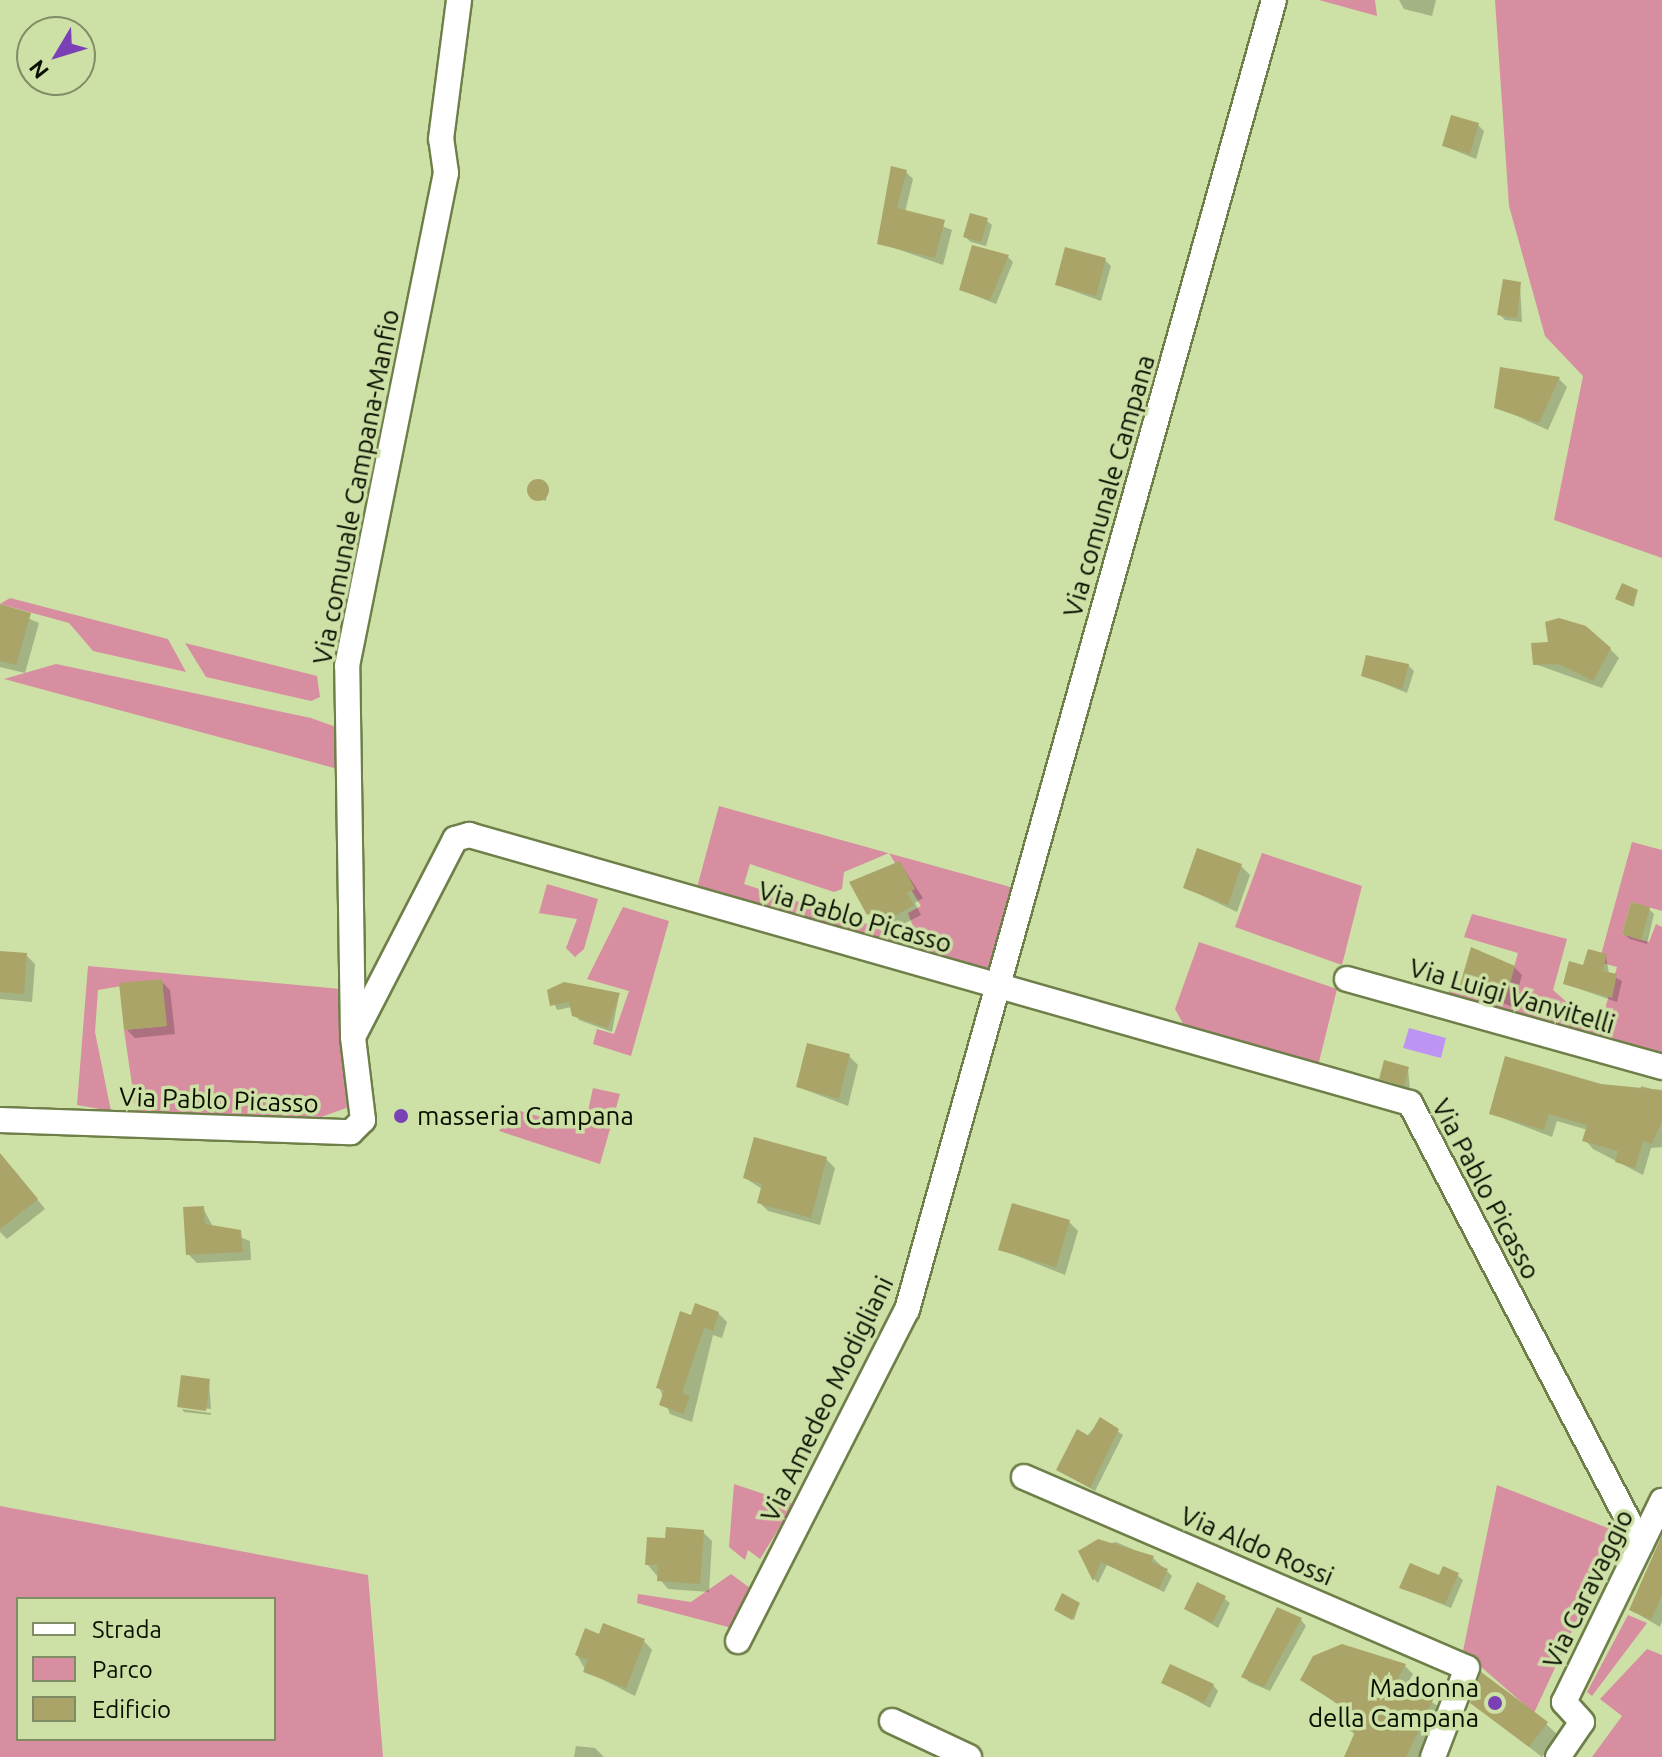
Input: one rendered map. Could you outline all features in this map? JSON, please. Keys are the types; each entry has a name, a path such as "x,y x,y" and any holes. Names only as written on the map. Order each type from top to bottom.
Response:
{"street":[{"name":"Via comunale Campana-Manfio","path":"353,1037 347,666 446,173 441,139 459,0"},
{"name":"Via comunale Campana","path":"999,988 1274,0"},
{"name":"Via Pablo Picasso","path":"0,1120 351,1132 363,1120 353,1037 455,839 469,835 1410,1103 1641,1544"},
{"name":"Via Luigi Vanvitelli","path":"1347,979 1662,1067"},
{"name":"Via Amedeo Modigliani","path":"738,1641 907,1310 999,988"},
{"name":"Via Aldo Rossi","path":"1024,1477 1467,1668 1433,1757"},
{"name":"Via Caravaggio","path":"1558,1757 1582,1722 1564,1702 1662,1501"},
{"path":"892,1721 969,1757"}],"green space":[{"path":"1319,0 1375,0 1377,16"},
{"path":"1495,0 1662,0 1662,558 1554,520 1583,376 1545,336 1509,206"},
{"path":"10,598 168,639 186,672 93,651 69,623 0,604"},
{"path":"185,643 317,676 320,697 311,701 206,677"},
{"path":"56,664 311,718 336,727 338,769 4,679"},
{"path":"719,806 889,853 844,872 842,889 834,892 750,864 744,884 870,925 897,938 904,951 695,895"},
{"path":"1632,842 1662,850 1662,911 1631,902 1622,934 1649,942 1656,924 1662,927 1662,1058 1448,994 1451,984 1505,999 1518,953 1464,937 1472,914 1567,939 1553,990 1569,1004 1567,1021 1603,1016 1617,967 1599,962"},
{"path":"889,853 1014,888 989,972 923,954 908,913 921,906"},
{"path":"1262,853 1362,886 1342,965 1235,927"},
{"path":"547,884 598,899 584,949 575,957 566,948 577,919 539,913"},
{"path":"623,907 669,921 631,1056 593,1044 597,1029 614,1034 629,991 587,979"},
{"path":"1199,942 1337,989 1318,1066 1185,1027 1175,1009"},
{"path":"88,966 341,989 352,1106 321,1117 136,1112 124,1030 166,1026 162,979 98,990 95,1032 111,1111 77,1105"},
{"path":"593,1088 620,1094 600,1164 499,1131 513,1109 584,1129"},
{"path":"734,1484 794,1504 760,1559 748,1550 745,1560 729,1547"},
{"path":"1497,1485 1618,1532 1534,1713 1463,1651"},
{"path":"0,1506 368,1575 383,1757 0,1757"},
{"path":"731,1574 750,1588 732,1628 637,1603 638,1594 691,1602"},
{"path":"1628,1615 1647,1623 1592,1696 1587,1692"},
{"path":"1647,1649 1662,1655 1662,1757 1592,1757 1622,1716 1600,1699"}],"shaded area":[{"path":"1409,1028 1446,1038 1441,1058 1403,1048"}],"building":[{"path":"1451,115 1479,123 1470,154 1442,146"},
{"path":"891,166 907,170 897,208 945,220 935,258 877,244"},
{"path":"970,213 988,218 981,242 963,237"},
{"path":"972,245 1009,255 990,300 959,290"},
{"path":"1065,247 1106,258 1096,296 1055,285"},
{"path":"1503,279 1521,282 1517,318 1497,315"},
{"path":"1500,367 1560,377 1539,423 1494,408"},
{"path":"538,479 546,482 549,490 546,498 538,501 530,498 527,490 530,482"},
{"path":"1622,583 1638,590 1632,606 1615,599"},
{"path":"0,604 31,613 16,665 0,661"},
{"path":"1559,618 1586,626 1611,648 1593,681 1559,664 1533,665 1531,643 1548,642 1545,622"},
{"path":"1366,655 1409,664 1402,689 1361,676"},
{"path":"1197,848 1242,864 1228,905 1183,888"},
{"path":"900,861 915,889 907,893 914,905 886,921 879,909 867,915 849,882"},
{"path":"1631,902 1650,907 1641,940 1622,934"},
{"path":"1471,947 1515,966 1505,1000 1459,988"},
{"path":"1588,949 1607,954 1603,971 1617,974 1612,998 1563,984 1569,961 1583,965"},
{"path":"0,951 27,953 24,994 0,992"},
{"path":"162,979 167,1026 124,1030 119,983"},
{"path":"564,982 620,993 608,1028 572,1016 569,1002 550,1006 547,990"},
{"path":"807,1043 850,1054 839,1099 796,1087"},
{"path":"1505,1056 1601,1084 1662,1090 1662,1121 1652,1144 1643,1141 1635,1168 1615,1162 1618,1151 1582,1141 1587,1125 1549,1114 1544,1130 1489,1114"},
{"path":"1384,1060 1409,1067 1404,1086 1379,1079"},
{"path":"754,1137 827,1157 811,1218 757,1203 762,1184 743,1178"},
{"path":"0,1153 38,1199 0,1229"},
{"path":"1012,1203 1070,1220 1056,1267 998,1250"},
{"path":"204,1206 205,1224 241,1230 243,1252 186,1255 183,1207"},
{"path":"695,1303 719,1312 713,1331 704,1328 682,1393 690,1396 683,1414 659,1405 664,1390 656,1388 680,1311 691,1315"},
{"path":"181,1375 210,1379 206,1411 177,1407"},
{"path":"1100,1417 1119,1429 1090,1488 1056,1470 1077,1429 1089,1436"},
{"path":"666,1527 704,1530 700,1584 657,1581 658,1565 645,1565 647,1537 665,1538"},
{"path":"1662,1535 1662,1595 1651,1620 1629,1610"},
{"path":"1098,1539 1154,1556 1151,1562 1168,1569 1159,1589 1101,1562 1093,1581 1078,1551"},
{"path":"1410,1563 1439,1575 1443,1566 1459,1573 1445,1604 1399,1588"},
{"path":"1197,1582 1226,1596 1212,1623 1184,1609"},
{"path":"1062,1593 1080,1603 1072,1620 1054,1610"},
{"path":"1277,1607 1302,1618 1264,1687 1241,1677"},
{"path":"603,1623 645,1639 626,1688 583,1672 588,1660 575,1655 585,1628 599,1634"},
{"path":"1342,1644 1406,1664 1397,1680 1434,1698 1406,1757 1344,1757 1355,1732 1335,1722 1343,1707 1300,1680 1313,1656"},
{"path":"1170,1664 1214,1684 1204,1703 1161,1683"},
{"name":"Madonna della Campana","path":"1481,1672 1548,1722 1529,1747 1470,1703"}],"place":[{"name":"masseria Campana","path":"401,1116"},
{"name":"Madonna della Campana","path":"1495,1703"}]}
